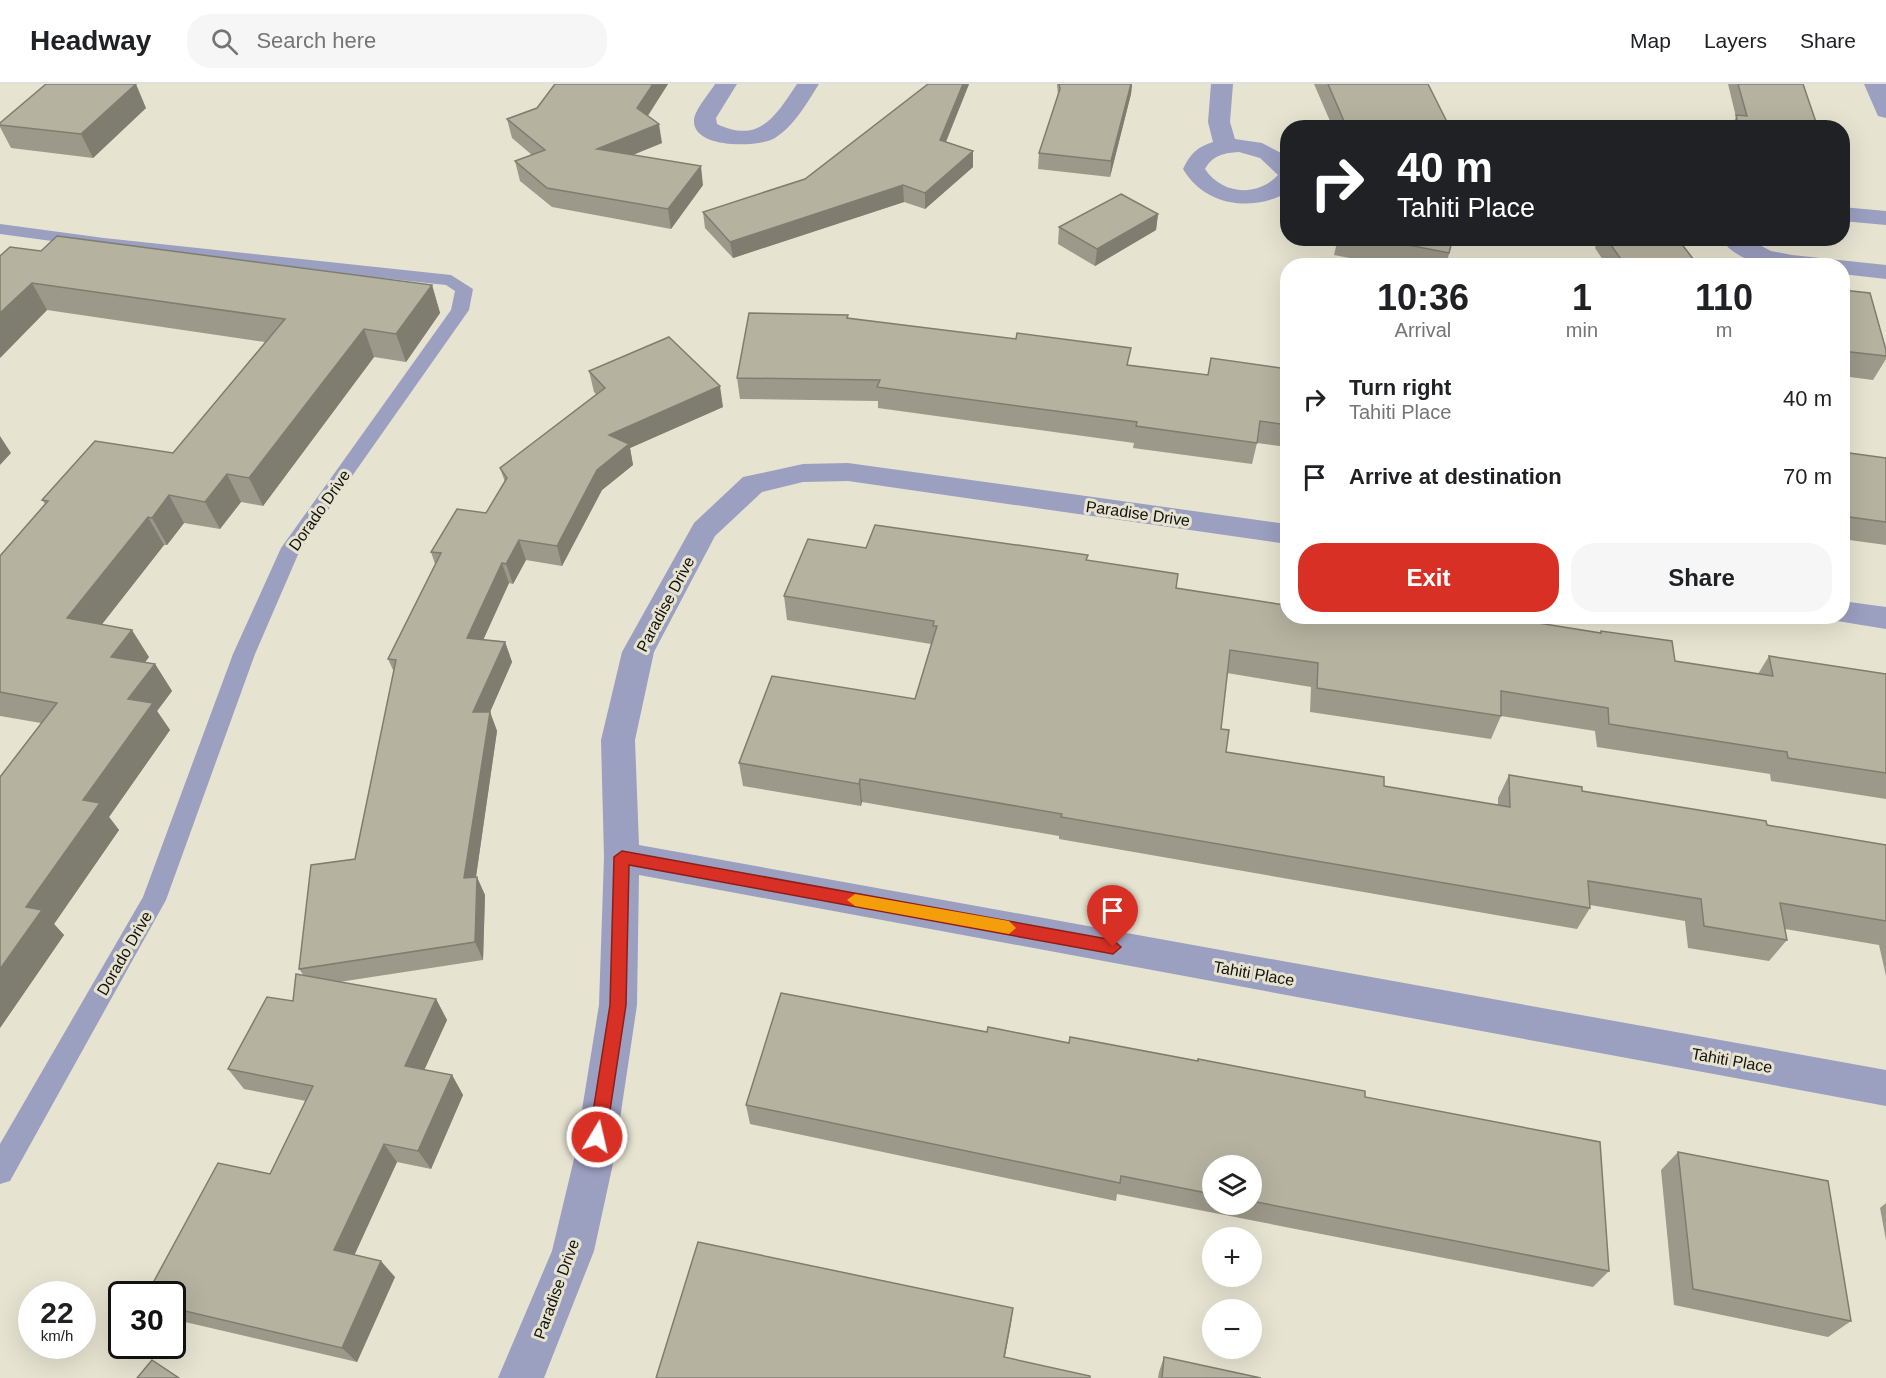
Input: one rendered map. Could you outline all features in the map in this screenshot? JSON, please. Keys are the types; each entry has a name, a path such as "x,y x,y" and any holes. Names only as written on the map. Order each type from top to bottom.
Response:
{"street":[{"path":"726,84 705,118 706,127 718,135 741,138 759,137 773,132 789,114 808,84"},
{"path":"1222,84 1219,122 1226,147"},
{"path":"1875,84 1886,111"},
{"path":"1280,160 1257,149 1226,147 1203,154 1194,169 1204,185 1215,191 1245,197 1261,195 1280,187"},
{"path":"1850,215 1886,218"},
{"path":"1740,246 1758,254 1782,258"},
{"path":"1850,268 1886,272"},
{"name":"Paradise Drive","path":"520,1378 533,1353 573,1251 594,1159 618,1005 622,857 618,740 638,652 704,530 753,484 803,473 848,472 1280,533"},
{"path":"1850,613 1886,618"},
{"name":"Tahiti Place","path":"622,857 1886,1088"}],"lane":[{"name":"Dorado Drive","path":"0,229 104,243 451,280 464,289 460,310 291,548 244,654 154,900 0,1171"}],"building":[{"path":"46,84 136,84 81,134 0,125"},
{"path":"555,84 653,84 637,108 659,124 597,149 701,166 668,209 547,188 515,161 545,150 507,119 537,108"},
{"path":"928,84 963,84 940,140 973,151 925,193 903,185 730,242 703,212 805,179"},
{"path":"1059,84 1131,84 1111,161 1039,153 1060,89"},
{"path":"1328,84 1428,84 1446,120 1344,120"},
{"path":"1738,84 1803,84 1815,120 1737,120 1736,115 1747,116"},
{"path":"1121,194 1158,214 1097,249 1059,227"},
{"path":"57,236 432,285 396,334 364,329 249,478 227,474 205,502 169,495 152,518 148,517 67,618 132,630 111,657 155,664 128,699 153,703 83,800 100,803 26,907 42,910 0,969 0,777 57,703 0,692 0,556 48,501 42,500 95,441 173,453 285,319 32,283 0,313 0,256 10,247 41,251"},
{"path":"1413,246 1451,246 1449,253"},
{"path":"1612,246 1683,246 1692,258 1620,258"},
{"path":"1850,291 1870,293 1886,356 1850,352"},
{"path":"749,313 848,315 847,318 1016,339 1017,333 1131,348 1127,365 1208,375 1211,358 1280,368 1280,424 1260,421 1257,443 1136,426 1137,422 877,387 880,380 737,378"},
{"path":"669,337 720,386 609,435 629,444 597,470 557,546 519,540 506,564 502,563 467,638 505,642 473,712 490,712 464,878 477,877 475,942 299,969 311,865 355,859 396,660 388,659 441,553 431,552 457,509 486,513 507,478 500,468 605,388 589,371"},
{"path":"1850,453 1886,458 1886,522 1850,517"},
{"path":"875,525 1088,555 1086,560 1178,574 1176,588 1280,604 1280,624 1545,624 1672,641 1675,661 1773,676 1769,656 1886,674 1886,773 1788,758 1787,752 1609,724 1608,708 1501,691 1501,716 1317,688 1318,663 1230,650 1221,729 1229,730 1226,752 1384,777 1384,786 1510,807 1509,775 1582,787 1582,791 1766,821 1767,825 1886,845 1886,921 1780,903 1787,940 1704,926 1701,899 1588,881 1590,908 1061,817 1062,814 860,779 859,784 739,763 772,676 915,699 937,626 933,626 934,621 784,596 808,539 866,548"},
{"path":"296,974 436,999 405,1066 452,1075 418,1151 384,1144 334,1250 381,1261 342,1348 186,1311 186,1281 154,1281 218,1163 270,1174 313,1086 228,1069 267,997 293,1001"},
{"path":"781,993 987,1032 988,1027 1069,1043 1070,1037 1365,1091 1365,1097 1600,1142 1609,1271 1262,1203 1262,1155 1202,1155 1202,1192 1121,1176 1120,1183 746,1105"},
{"path":"1678,1152 1828,1181 1851,1321 1693,1289"},
{"path":"698,1242 1013,1308 1004,1357 1090,1376 1090,1378 656,1378"},
{"path":"1164,1357 1261,1378 1162,1378"},
{"path":"152,1360 179,1378 137,1378"}],"slow traffic":[{"path":"855,900 1009,928"}],"route":[{"path":"597,1137 618,1005 622,857 1113,947"}]}
